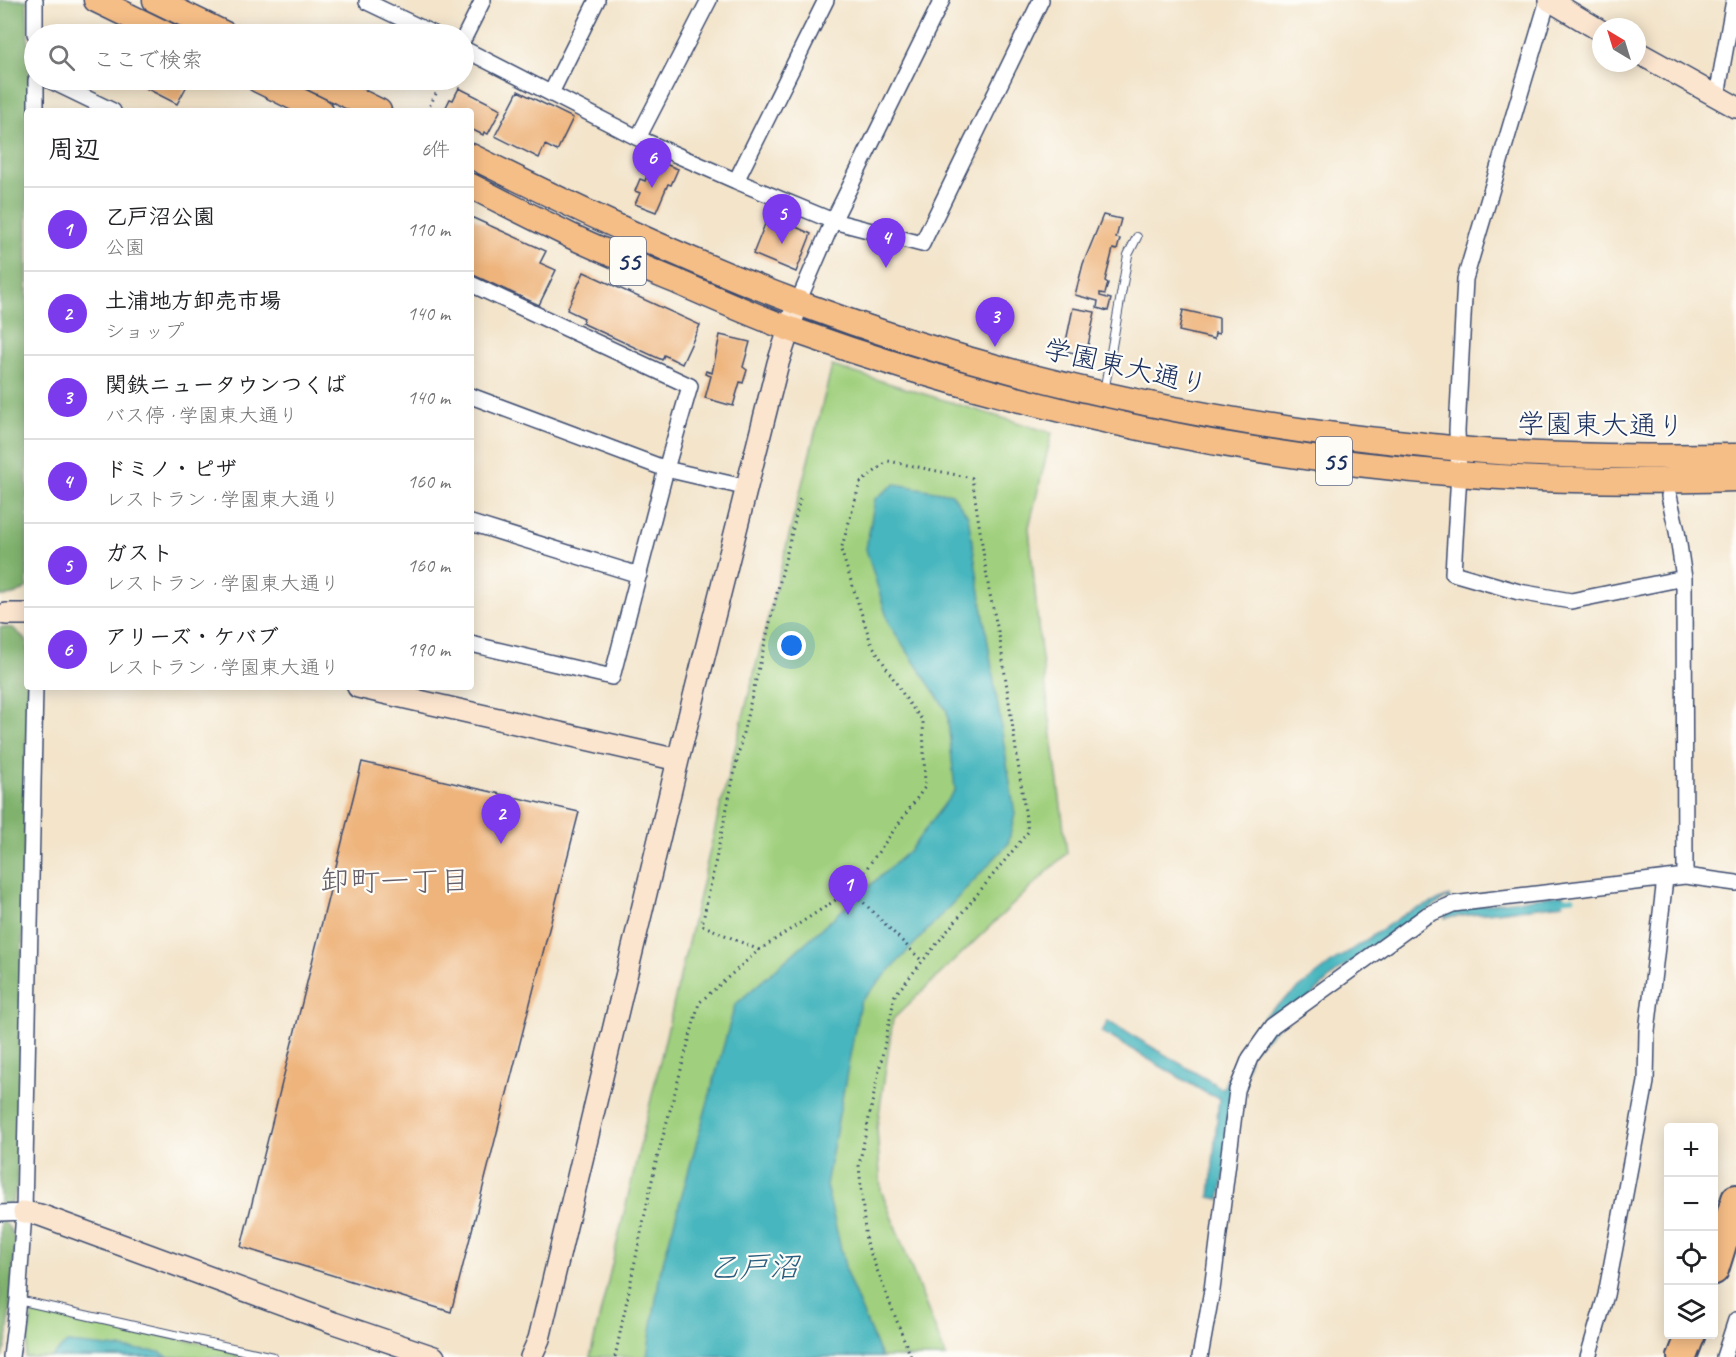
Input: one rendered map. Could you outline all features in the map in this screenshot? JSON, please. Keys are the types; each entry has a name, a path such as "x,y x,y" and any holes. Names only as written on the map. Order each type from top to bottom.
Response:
{"highway":[{"path":"1718,1254 1736,1198"},
{"path":"1682,1357 1689,1339"}],"main road":[{"path":"96,0 145,24"},
{"path":"155,0 204,24"},
{"path":"278,90 315,108"},
{"path":"336,90 373,108"},
{"name":"学園東大通り","path":"474,157 668,250 798,302 950,354 1104,394 1198,414 1321,435 1517,453 1659,457 1736,456"},
{"name":"学園東大通り","path":"474,188 571,236 789,328 940,378 1065,411 1188,438 1320,459 1460,474 1586,480 1736,479"}],"street":[{"path":"34,0 35,24"},
{"path":"368,0 367,2 413,24"},
{"path":"471,24 483,0"},
{"path":"551,93 597,0"},
{"path":"638,138 709,0"},
{"path":"736,181 826,0"},
{"path":"531,1357 539,1339 678,760 789,328 833,221 942,0"},
{"path":"474,54 638,138 736,181 833,221 922,244 1041,0"},
{"path":"1592,26 1549,0 1465,279 1456,448 1460,474 1453,573 1519,592 1571,601 1684,578"},
{"path":"1717,96 1734,0"},
{"path":"1646,57 1736,107"},
{"path":"36,90 36,108"},
{"path":"70,90 107,108"},
{"path":"474,285 690,386 612,677 474,645"},
{"path":"474,397 666,469 748,488"},
{"path":"1670,496 1684,578 1685,876"},
{"path":"474,524 639,575"},
{"path":"6,614 24,614"},
{"path":"11,1357 18,1300 24,1212 35,690"},
{"path":"371,690 678,760"},
{"path":"1200,1357 1212,1290 1237,1090 1250,1058 1272,1028 1426,915 1453,904 1685,876 1736,884"},
{"path":"1588,1357 1606,1295 1646,1082 1647,1031 1665,879"},
{"path":"0,1214 24,1212 40,1215 334,1323 434,1357"},
{"path":"1724,1357 1736,1320"}],"lane":[{"path":"1104,394 1128,255 1137,237"},
{"path":"18,1300 273,1357"}],"path":[{"path":"429,108 438,90"},
{"path":"615,1357 655,1166 699,1003 759,950 851,890 925,787 923,721 908,702 871,643 841,550 860,483 888,461 972,478 989,590 1000,639 1028,832 895,995 859,1165 867,1242 911,1357"},
{"path":"759,950 702,925 742,737 800,499"},
{"path":"851,890 922,961"}],"green space":[{"path":"0,0 27,0 28,24 24,24 24,90 29,90 30,108 24,108 24,590 8,596 0,596"},
{"path":"832,366 1052,433 1029,527 1039,635 1067,853 893,1019 877,1128 881,1190 946,1357 590,1357 718,816"},
{"path":"0,627 13,628 24,638 24,690 28,690 17,1185 13,1201 0,1209"},
{"path":"0,1221 6,1224 14,1236 15,1243 8,1334 3,1357 0,1357"},
{"path":"33,1310 271,1357 25,1357"}],"water":[{"name":"乙戸沼","path":"895,484 952,494 968,516 1015,814 1008,844 860,1002 826,1185 847,1275 881,1357 647,1357 660,1273 735,1005 910,850 955,790 947,711 889,624 866,549 875,499"},
{"path":"1563,894 1563,904 1445,918 1448,897 1338,971 1250,1053 1220,1199 1210,1197 1219,1098 1206,1093 1102,1032 1108,1021 1223,1089 1240,1048 1267,1013 1333,962 1405,914 1449,896 1453,909"},
{"path":"67,1343 160,1352 169,1357 51,1357"}],"building":[{"path":"150,90 185,90 177,104"},
{"path":"458,90 463,90 501,109 488,134 484,132 483,135 474,130 474,108 446,108 450,99 453,100"},
{"path":"518,91 573,118 557,151 545,145 539,158 495,136"},
{"path":"657,161 678,169 671,185 668,184 656,212 635,204 640,193 635,191 640,179 645,181 647,176 650,177"},
{"path":"788,214 796,217 794,222 786,219"},
{"path":"1103,215 1121,219 1116,238 1120,239 1117,250 1113,249 1105,281 1108,283 1105,294 1100,293 1100,296 1111,299 1108,311 1097,308 1098,301 1075,295 1083,264"},
{"path":"474,218 546,251 540,263 556,270 539,305 474,275"},
{"path":"777,218 811,234 796,272 753,254 765,224 774,226"},
{"path":"584,272 700,325 682,364 664,355 662,360 582,323 584,318 567,310"},
{"path":"1073,308 1095,312 1086,355 1064,351"},
{"path":"1183,310 1219,318 1219,334 1215,333 1214,339 1179,331"},
{"path":"720,335 750,342 743,367 747,370 743,383 740,382 733,406 705,398 711,376 705,374 706,371 712,373"},
{"path":"362,762 579,812 451,1312 241,1247"}],"waterway":[{"path":"1557,900 1573,898"}],"place":[{"name":"アリーズ・ケバブ","path":"652,188"},
{"name":"ガスト","path":"782,244"},
{"name":"ドミノ・ピザ","path":"886,268"},
{"name":"関鉄ニュータウンつくば","path":"995,347"},
{"name":"土浦地方卸売市場","path":"501,844"},
{"name":"乙戸沼公園","path":"848,915"}],"district":[{"name":"卸町一丁目","path":"395,881"}]}
